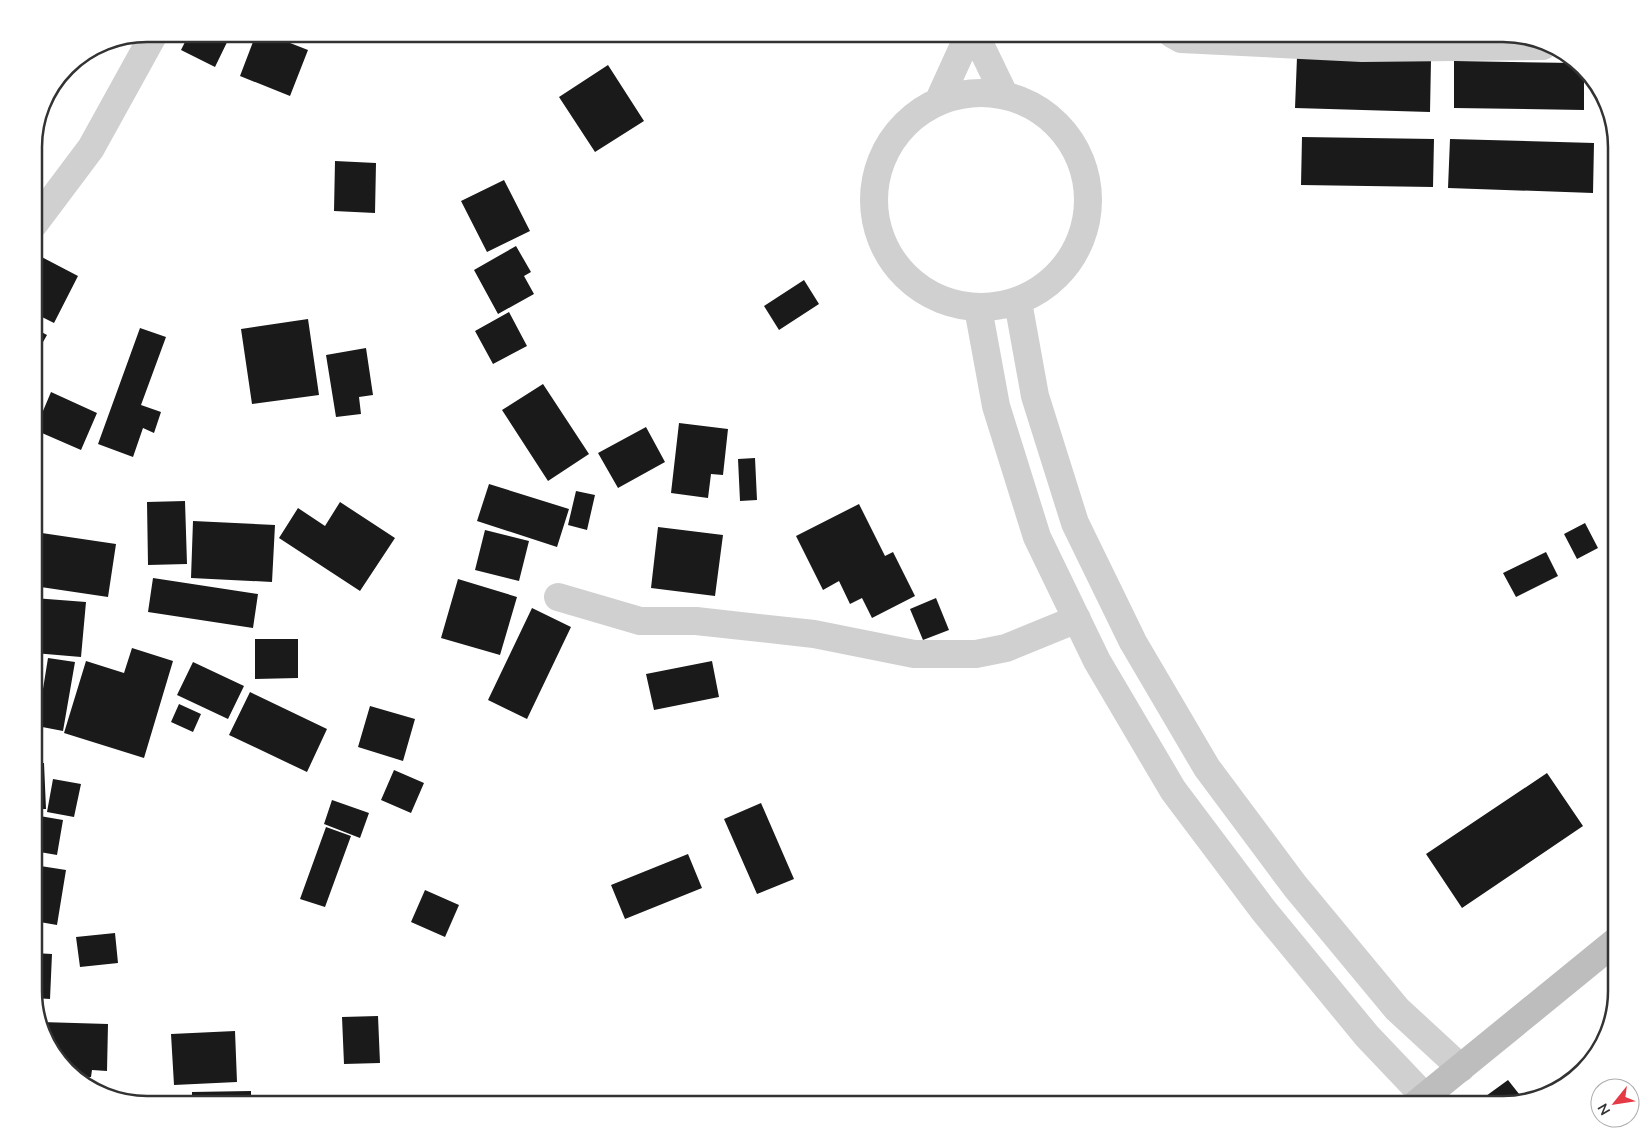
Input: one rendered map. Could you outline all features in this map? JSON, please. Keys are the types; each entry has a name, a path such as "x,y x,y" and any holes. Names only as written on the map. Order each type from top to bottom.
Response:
{"street":[{"path":"938,100 965,42"},
{"path":"980,42 1004,94"},
{"path":"1401,42 1527,46"},
{"path":"43,212 91,148 149,43"},
{"path":"971,93 1004,94 1036,108 1063,130 1081,159 1089,193 1086,228 1071,260 1048,285 1018,302 998,307 978,308 942,301 911,282 888,254 875,220 875,183 886,149 908,120 938,100 971,93"},
{"path":"1018,302 1035,396 1075,523 1133,642 1207,768 1295,886 1397,1008 1461,1068"},
{"path":"978,308 996,406 1038,537 1097,661 1173,790 1264,911 1418,1096"},
{"path":"558,597 640,622 696,621 814,634 914,654 976,654 1006,648 1077,619"},
{"path":"1426,1096 1608,948"}],"building":[{"path":"185,43 227,43 215,67 181,50"},
{"path":"253,43 290,43 308,50 290,96 240,76"},
{"path":"1297,57 1431,60 1430,112 1295,108"},
{"path":"1454,61 1564,63 1584,82 1584,110 1454,108"},
{"path":"608,65 644,121 595,152 559,97"},
{"path":"1302,137 1434,139 1433,187 1301,185"},
{"path":"1450,139 1594,143 1593,193 1448,188"},
{"path":"335,161 376,163 375,213 334,211"},
{"path":"504,180 530,231 487,252 461,201"},
{"path":"516,246 531,272 524,276 534,294 498,314 474,270"},
{"path":"43,258 78,276 54,323 43,318"},
{"path":"804,280 819,304 779,330 764,306"},
{"path":"509,312 527,346 493,364 475,331"},
{"path":"308,319 319,395 252,404 241,329"},
{"path":"140,328 166,337 141,405 161,412 154,433 143,428 133,457 98,444"},
{"path":"43,333 47,335 43,342"},
{"path":"366,348 373,395 359,397 361,414 336,417 326,355"},
{"path":"543,384 589,454 548,481 502,410"},
{"path":"51,392 97,413 81,450 43,433 43,411"},
{"path":"679,423 728,429 723,475 711,474 708,498 671,493"},
{"path":"646,427 665,462 618,488 598,453"},
{"path":"755,458 757,500 740,501 738,459"},
{"path":"489,484 569,509 557,547 477,521"},
{"path":"576,491 595,495 587,530 568,525"},
{"path":"185,501 187,564 148,565 147,502"},
{"path":"340,502 395,538 360,591 279,538 298,508 325,526"},
{"path":"859,504 885,556 893,552 915,596 872,618 862,598 850,604 839,581 823,590 796,536"},
{"path":"193,521 275,525 272,582 191,578"},
{"path":"1585,523 1598,548 1577,559 1564,534"},
{"path":"658,527 723,535 715,596 651,588"},
{"path":"485,530 529,541 519,581 475,570"},
{"path":"43,533 116,544 108,597 43,587"},
{"path":"1546,552 1558,576 1516,597 1503,573"},
{"path":"153,578 258,594 253,628 148,612"},
{"path":"458,579 517,597 500,655 441,638"},
{"path":"936,598 949,630 923,640 910,609"},
{"path":"43,599 86,602 81,657 43,654"},
{"path":"532,608 571,627 527,719 488,700"},
{"path":"255,639 298,639 298,678 255,679"},
{"path":"132,648 173,661 144,758 64,733 86,661 124,673"},
{"path":"48,658 75,662 63,731 43,727 43,689"},
{"path":"712,661 719,697 654,710 646,674"},
{"path":"193,662 244,686 228,719 177,695"},
{"path":"250,692 327,729 307,772 229,735"},
{"path":"179,704 201,714 193,732 171,722"},
{"path":"370,706 415,719 403,761 358,747"},
{"path":"43,763 44,763 46,809 43,809"},
{"path":"394,770 424,783 411,813 381,800"},
{"path":"1547,773 1583,826 1462,908 1426,854"},
{"path":"53,779 81,784 74,817 47,812"},
{"path":"332,800 369,813 360,838 324,824"},
{"path":"761,803 794,879 757,894 724,819"},
{"path":"43,817 63,820 57,855 43,853"},
{"path":"326,827 351,836 325,907 300,899"},
{"path":"688,854 702,888 625,919 611,885"},
{"path":"43,866 66,870 57,925 43,923"},
{"path":"425,890 459,905 445,937 411,922"},
{"path":"115,933 118,963 80,967 76,937"},
{"path":"43,954 52,954 50,999 43,999"},
{"path":"378,1016 380,1063 344,1064 342,1017"},
{"path":"48,1022 108,1024 107,1071 92,1070 91,1077 88,1077 78,1069 60,1049"},
{"path":"235,1031 237,1082 174,1085 171,1034"},
{"path":"1508,1080 1519,1094 1502,1096 1486,1096"},
{"path":"251,1091 251,1096 192,1096 192,1092"}]}
